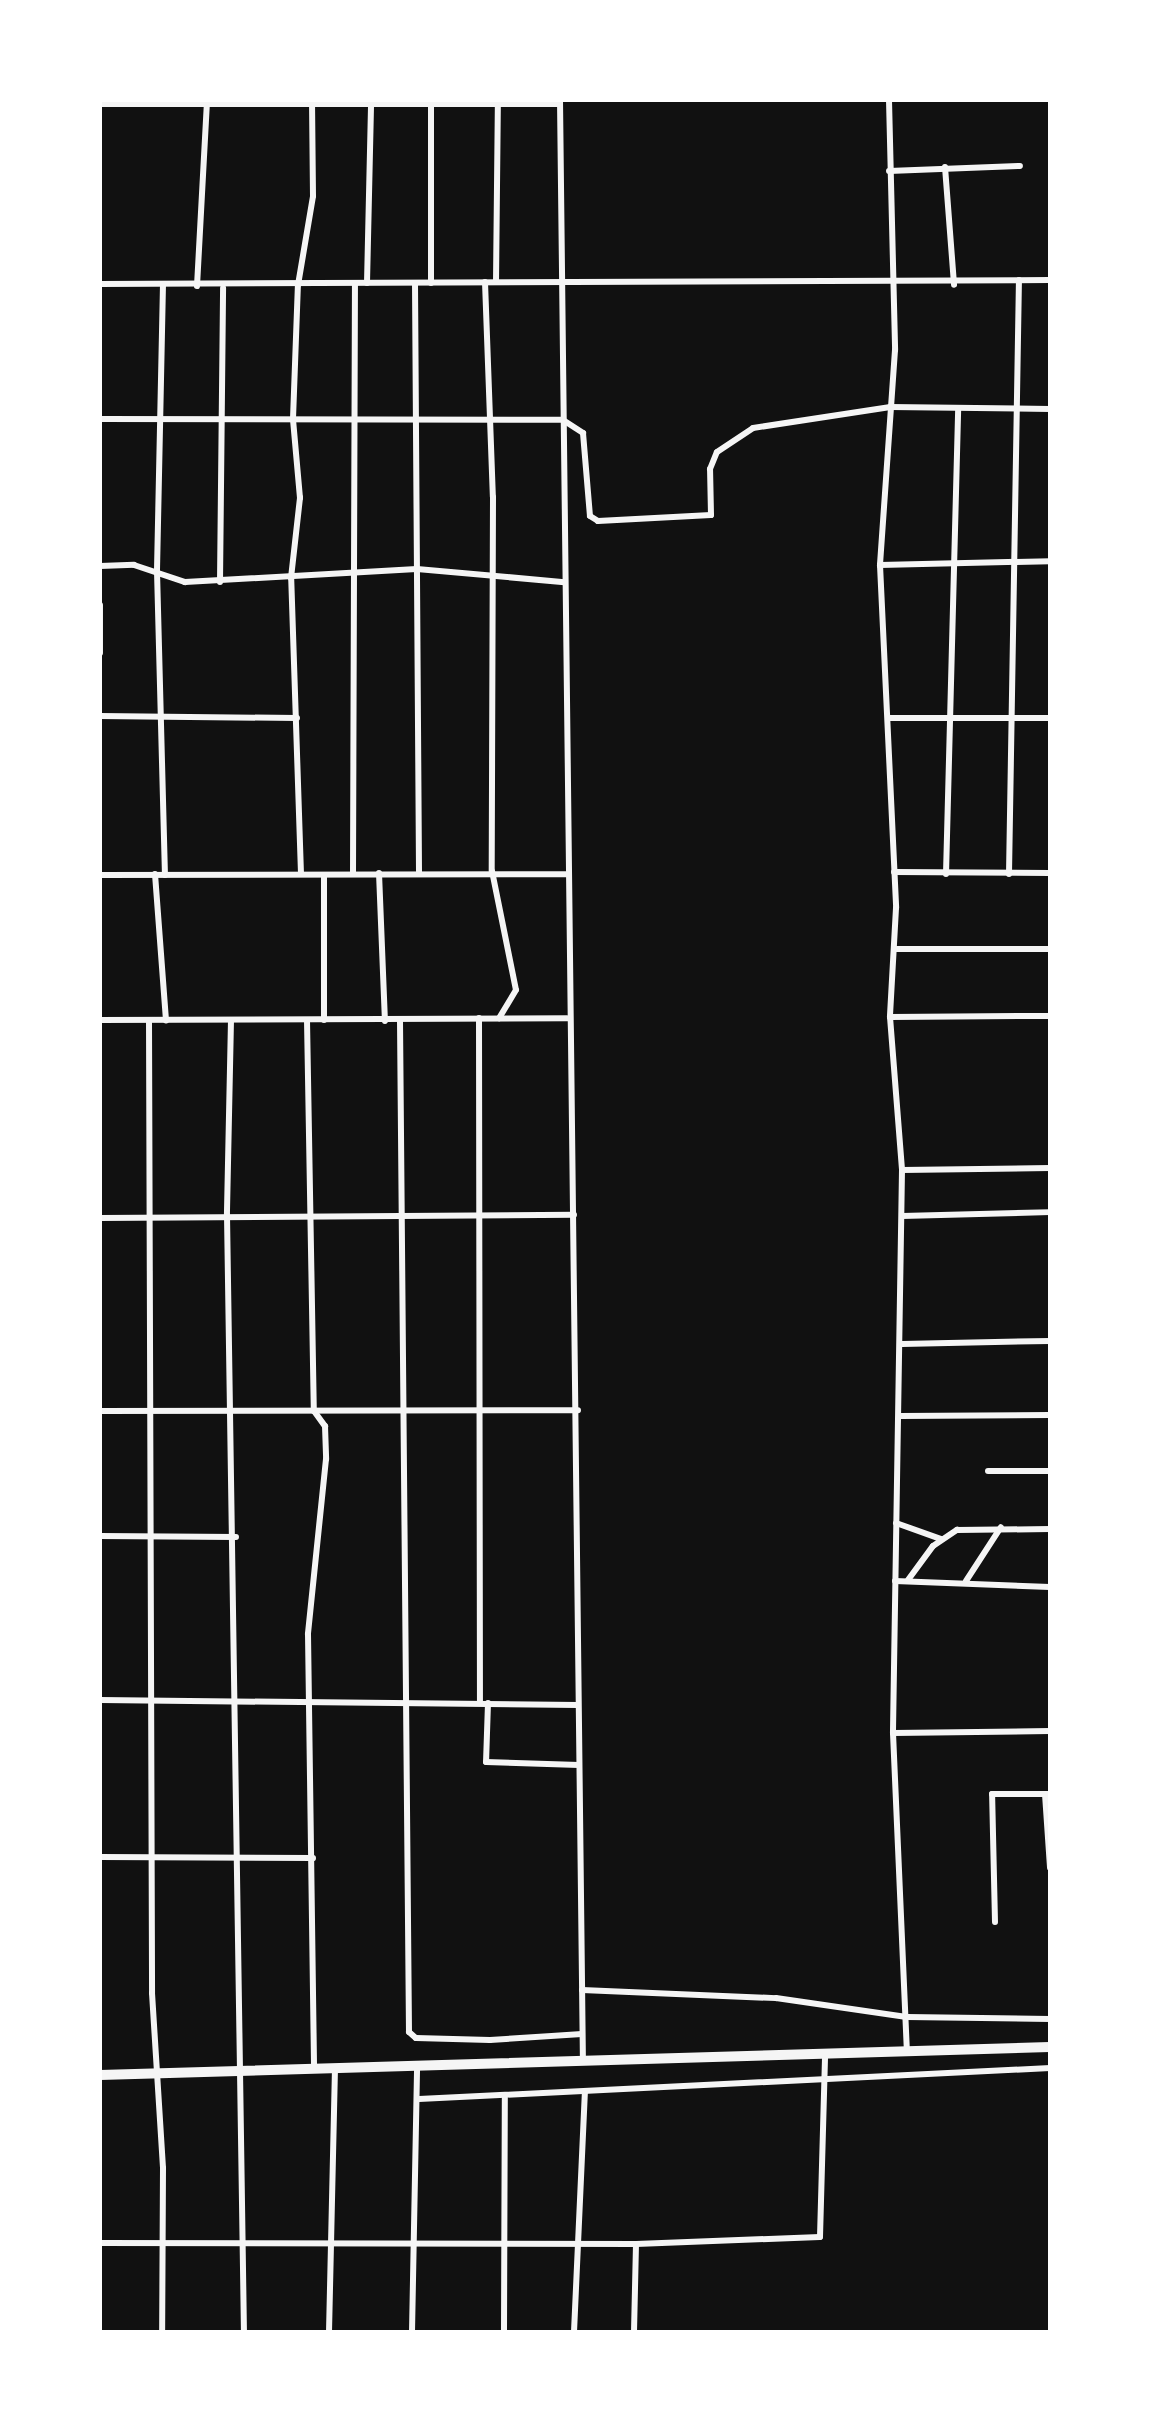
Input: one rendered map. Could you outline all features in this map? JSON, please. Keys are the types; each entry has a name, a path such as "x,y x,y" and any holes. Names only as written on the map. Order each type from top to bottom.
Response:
{"highway":[{"path":"100,2074 1050,2047"}],"street":[{"path":"890,100 890,284 895,350 880,565 890,718 894,872 895,950 890,1017 902,1170 893,1733 908,2017 906,2052"},
{"path":"431,102 431,283"},
{"path":"100,104 560,102 568,1018 578,1410 582,2062"},
{"path":"196,286 208,103"},
{"path":"496,282 498,103"},
{"path":"301,874 291,578 300,498 293,419 298,284 313,196 312,104"},
{"path":"367,283 370,104"},
{"path":"889,171 1020,166"},
{"path":"946,168 954,285"},
{"path":"1009,874 1019,280"},
{"path":"100,284 223,288 485,282 954,285 1050,280"},
{"path":"485,282 494,573 492,871 516,990 499,1018"},
{"path":"353,874 351,574 355,283"},
{"path":"414,283 419,874"},
{"path":"162,284 157,571 164,717 160,874 166,1021"},
{"path":"220,582 223,288"},
{"path":"100,418 563,420 583,432 590,516 598,521 712,514 710,469 729,440 802,416 890,407 1050,409"},
{"path":"946,874 949,717 958,566 958,408"},
{"path":"880,565 1050,561"},
{"path":"100,566 157,571 176,581 220,582 417,569 564,582"},
{"path":"100,605 100,652"},
{"path":"100,716 297,718"},
{"path":"890,718 1050,718"},
{"path":"100,875 492,871 568,874"},
{"path":"894,872 1050,873"},
{"path":"378,873 385,1021"},
{"path":"324,874 324,1020"},
{"path":"895,950 1050,949"},
{"path":"890,1017 1050,1016"},
{"path":"479,1018 486,1762 579,1765"},
{"path":"100,1020 400,1022 568,1018"},
{"path":"149,1020 153,1218 150,1701 156,2073 164,2242 162,2332"},
{"path":"231,1020 226,1215 236,1537 244,2332"},
{"path":"307,1020 314,1411 325,1426 326,1459 308,1634 314,2068"},
{"path":"400,1022 409,2032 416,2038 490,2040 582,2034"},
{"path":"902,1170 1050,1168"},
{"path":"902,1216 1050,1212"},
{"path":"100,1218 574,1215"},
{"path":"902,1344 1050,1341"},
{"path":"100,1411 152,1415 578,1410"},
{"path":"900,1416 1050,1415"},
{"path":"988,1471 1050,1470"},
{"path":"896,1523 940,1539"},
{"path":"966,1581 1002,1526"},
{"path":"908,1580 940,1539 957,1530 1002,1526 1050,1529"},
{"path":"100,1536 236,1537"},
{"path":"894,1581 1050,1587"},
{"path":"100,1700 309,1706 407,1702 578,1705"},
{"path":"893,1733 1050,1732"},
{"path":"995,1922 992,1794 1047,1794 1050,1868"},
{"path":"100,1856 313,1858"},
{"path":"582,1990 776,1998 908,2017 1050,2019"},
{"path":"100,2243 244,2239 330,2244 582,2240 636,2244 820,2237 825,2055"},
{"path":"412,2332 419,2099 412,2089 417,2066"},
{"path":"329,2332 335,2068"},
{"path":"419,2099 505,2098 1050,2068"},
{"path":"574,2332 582,2240 585,2092"},
{"path":"504,2332 505,2098"},
{"path":"634,2332 636,2244"}]}
